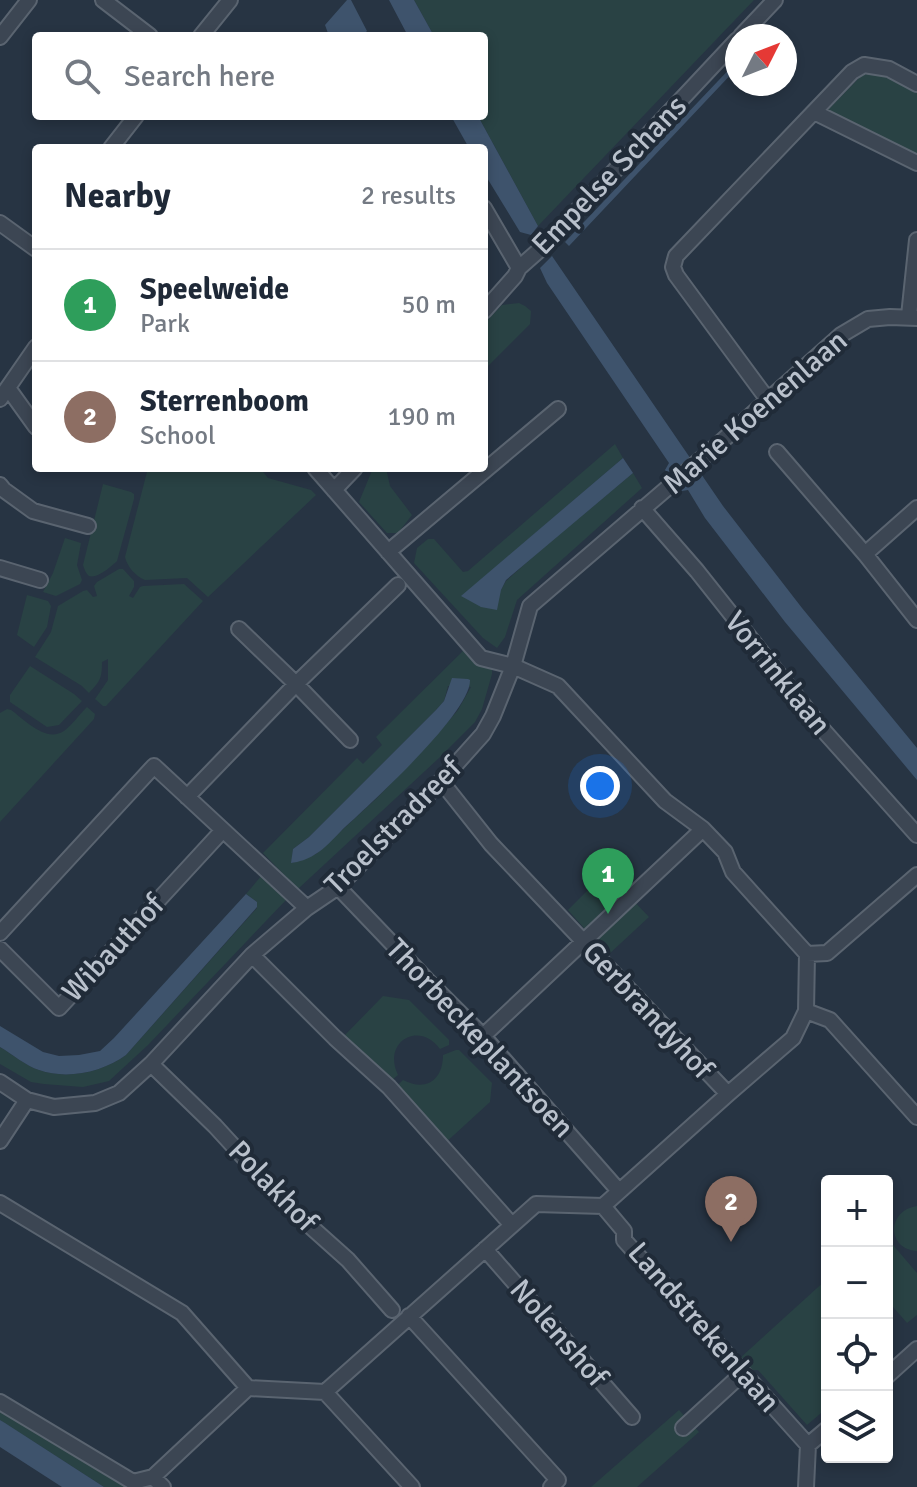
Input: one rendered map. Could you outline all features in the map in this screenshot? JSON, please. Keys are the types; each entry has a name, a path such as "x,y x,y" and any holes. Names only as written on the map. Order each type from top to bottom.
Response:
{"street":[{"path":"0,37 29,0"},
{"path":"103,0 145,32"},
{"path":"204,32 230,0"},
{"name":"Empelse Schans","path":"752,24 775,0"},
{"name":"Empelse Schans","path":"488,306 519,268 545,245 725,53"},
{"path":"768,400 676,275 673,267 676,256 852,72 864,65 889,69 917,84"},
{"path":"814,112 917,163"},
{"path":"114,144 133,120"},
{"path":"488,215 519,268"},
{"path":"0,223 32,243"},
{"path":"913,317 917,240"},
{"name":"Marie Koenenlaan","path":"642,508 841,335 868,319 913,317"},
{"path":"32,353 4,394 32,423"},
{"path":"488,468 558,409"},
{"path":"777,452 917,620"},
{"path":"318,472 481,658 513,666 558,686 665,801 703,829 725,852 733,872 807,954 806,1011 793,1038 603,1206 536,1204 325,1392"},
{"path":"334,490 351,472"},
{"path":"388,552 483,472"},
{"path":"0,485 33,511 88,526"},
{"name":"Troelstradreef","path":"0,1082 27,1100 54,1107 95,1103 119,1093 151,1064 252,955 307,908 338,887 441,781 483,734 493,716 513,666 530,606 642,508"},
{"name":"Vorrinklaan","path":"642,508 697,571 824,731 917,835"},
{"path":"865,554 917,508"},
{"path":"0,568 40,580"},
{"path":"187,797 296,684 398,585"},
{"path":"239,629 350,740"},
{"path":"0,933 154,766 307,908"},
{"name":"Gerbrandyhof","path":"441,781 491,844 728,1094"},
{"path":"483,1036 703,829"},
{"name":"Wibauthof","path":"0,949 59,1008 223,830"},
{"path":"807,954 827,953 917,875"},
{"name":"Thorbeckeplantsoen","path":"338,887 483,1036 619,1191"},
{"path":"252,955 389,1087 511,1224"},
{"path":"806,1011 830,1020 917,1117"},
{"name":"Polakhof","path":"151,1064 215,1126 291,1209 348,1260 392,1310"},
{"path":"0,1141 27,1100"},
{"path":"0,1203 182,1313 248,1388 325,1392 412,1487"},
{"name":"Landstrekenlaan","path":"603,1206 624,1231 624,1240 808,1445"},
{"name":"Nolenshof","path":"485,1249 632,1417"},
{"path":"409,1316 558,1480 551,1487"},
{"path":"893,1371 917,1349"},
{"path":"683,1428 743,1373"},
{"path":"0,1402 133,1482 158,1482 248,1388"},
{"path":"806,1487 808,1445 821,1434"}],"green space":[{"path":"414,0 754,0 731,24 725,24 725,30 538,226 480,120 488,120 488,32 432,32"},
{"path":"873,73 917,93 917,157 827,111 862,75"},
{"path":"519,303 525,306 531,311 530,324 488,366 488,320 502,305"},
{"path":"615,444 623,458 462,596 501,590 506,581 536,554 633,473 642,488 517,600 505,637 497,648 483,638 414,563 417,548 428,539 434,539 463,572 468,571"},
{"path":"147,472 263,472 268,478 311,490 316,495 208,597 187,578 145,580 135,573 125,557"},
{"path":"371,472 387,472 390,486 412,515 398,533 387,533 359,502"},
{"path":"103,484 131,492 134,499 117,561 100,574 89,576 83,565"},
{"path":"65,538 81,543 77,565 82,580 56,596 43,592"},
{"path":"123,569 134,581 129,596 133,598 143,586 184,584 203,601 103,706 95,699 108,680 108,659 102,662 100,679 89,693 35,657 51,632 58,606 83,591 97,596 94,586 97,582"},
{"path":"27,595 48,601 51,606 47,627 34,647 17,635"},
{"path":"467,647 492,668 482,709 475,722 298,889 263,853 357,758 363,764 382,745 376,737","holes":["448,686 471,687 458,710 377,798 316,854 292,863 293,849 309,837 436,710 444,701"]},
{"path":"30,666 82,701 59,725 47,727 10,702 10,695"},
{"path":"87,707 95,714 94,719 0,822 0,713 11,710 36,729 57,734 67,729"},
{"path":"606,872 649,917 608,955 568,910"},
{"path":"262,875 286,900 148,1045 109,1081 83,1087 31,1082 0,1064 0,1047 34,1068 61,1074 96,1070 126,1055 257,908 257,902 246,894"},
{"path":"383,996 409,1000 449,1040 449,1045 440,1049 432,1040 422,1036 405,1039 395,1053 398,1075 392,1080 385,1080 345,1043 344,1036"},
{"path":"456,1050 492,1083 490,1102 443,1145 398,1092 398,1085 403,1080 419,1085 432,1081 440,1071 443,1055"},
{"path":"917,1206 917,1251 900,1244 894,1229 900,1214"},
{"path":"893,1245 917,1273 917,1315 907,1323 893,1307"},
{"path":"821,1284 821,1413 807,1425 758,1370 748,1370 739,1359"},
{"path":"0,1404 133,1486 151,1482 158,1487 104,1487 0,1420"},
{"path":"679,1410 699,1432 637,1487 591,1487"}],"water":[{"path":"347,0 351,0 367,31 328,32 325,25"},
{"path":"389,0 414,0 432,32 406,32"},
{"path":"725,74 725,81 569,246 565,242"},
{"path":"453,120 480,120 538,226 531,235 520,232 488,180 488,144 467,144"},
{"path":"552,256 723,506 917,748 917,780 785,622 705,518 688,490 682,491 665,470 669,463 547,283 540,268"},
{"path":"623,458 633,473 506,580 497,610 481,607 461,596"},
{"path":"452,678 470,680 466,695 437,735 326,847 309,858 291,863 293,849 309,837 444,701"},
{"path":"246,894 257,902 257,907 126,1055 117,1061 84,1073 50,1073 29,1066 0,1047 0,1026 43,1052 59,1056 100,1051"},
{"path":"0,1420 104,1487 62,1487 0,1447"}],"place":[{"name":"Speelweide","path":"608,914"},
{"name":"Sterrenboom","path":"731,1242"}]}
